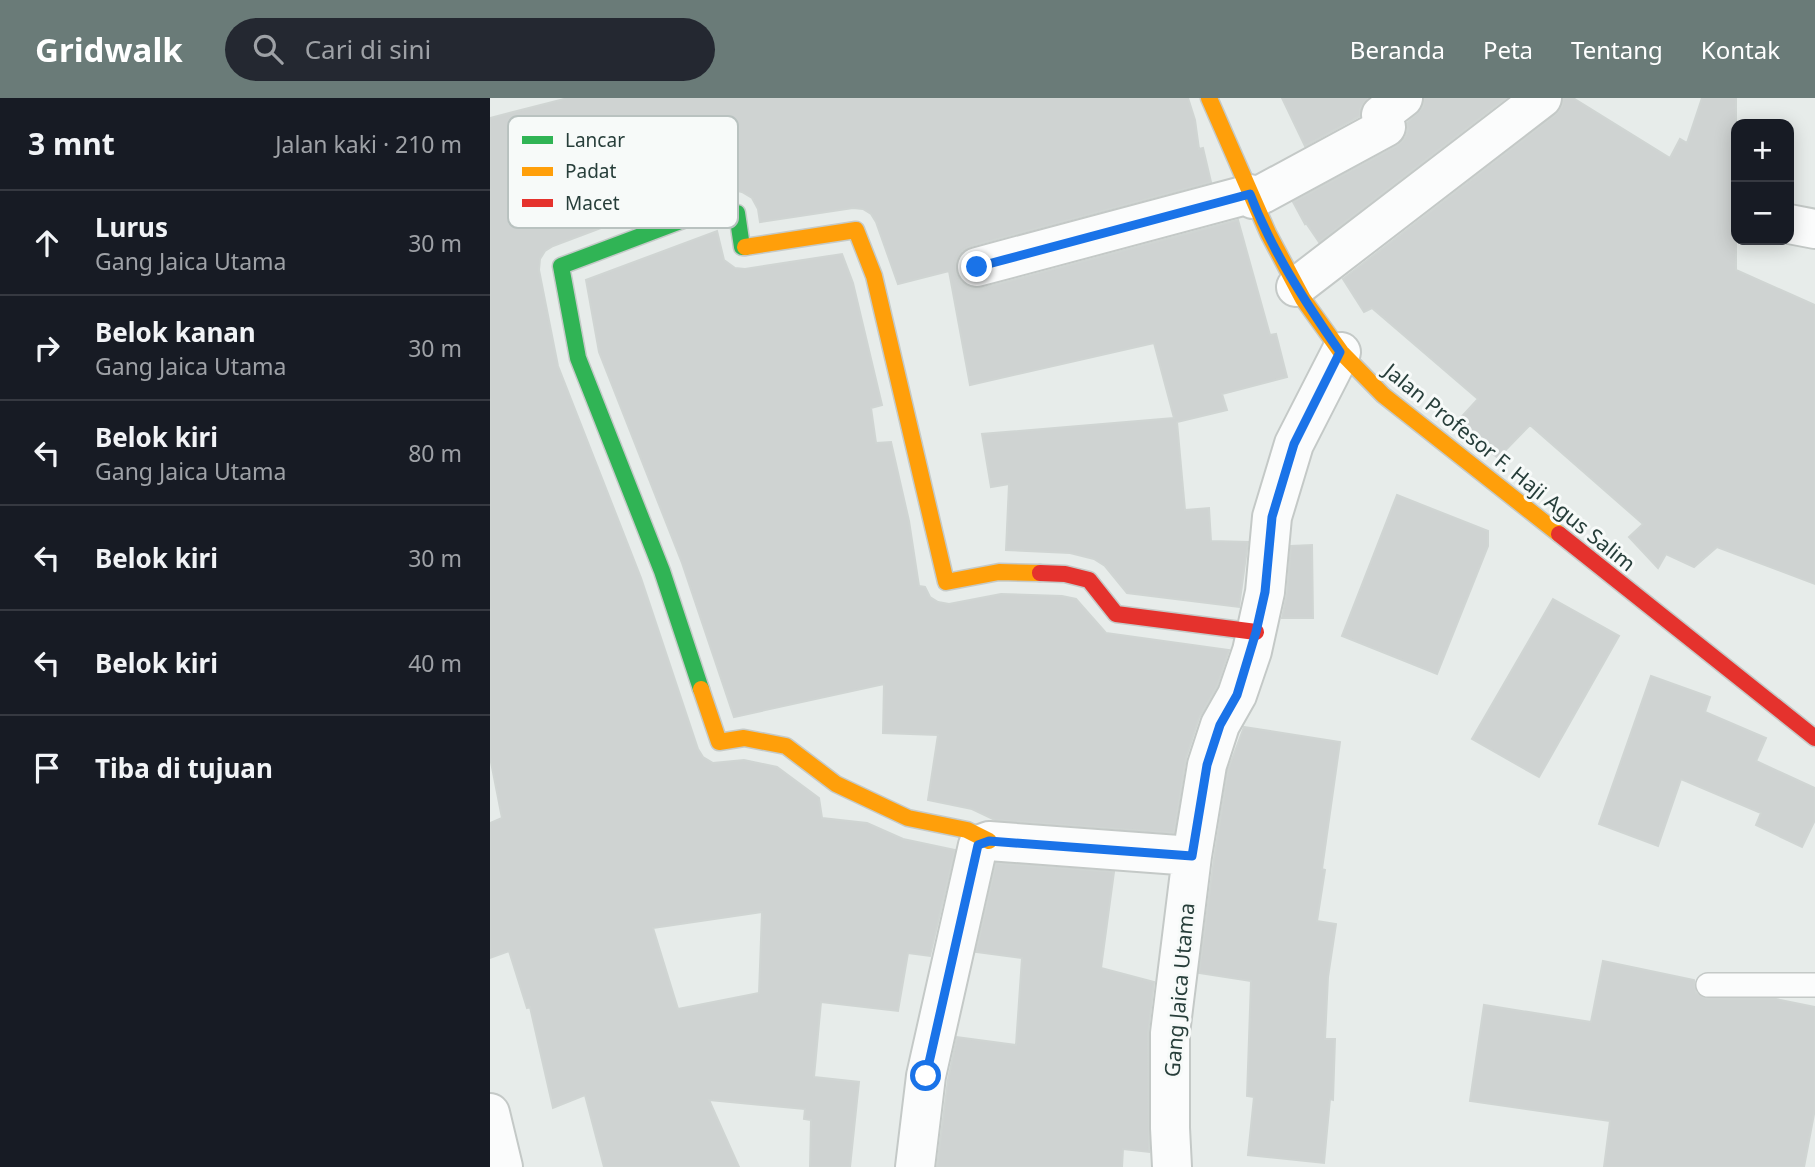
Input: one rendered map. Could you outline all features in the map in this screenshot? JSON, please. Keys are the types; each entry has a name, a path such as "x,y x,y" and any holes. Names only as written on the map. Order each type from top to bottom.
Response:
{"street":[{"name":"Jalan Profesor F. Haji Agus Salim","path":"1209,98 1252,197 1296,287 1340,352 1383,395 1815,738"},
{"path":"977,267 1252,197 1386,127 1381,115 1403,98"},
{"path":"1296,287 1542,98"},
{"path":"738,220 742,247 856,230 874,276 946,582 999,572 1065,574 1089,580 1116,614 1256,632"},
{"path":"1794,225 1815,229"},
{"path":"662,228 561,266 578,359 662,571 719,742 744,738 786,746 836,783 908,818 967,830 989,841 1192,856"},
{"name":"Gang Jaica Utama","path":"1172,1167 1170,1033 1192,856 1207,765 1220,725 1237,695 1256,632 1265,592 1272,517 1290,456 1340,352"},
{"path":"915,1167 926,1076 978,845 989,841"},
{"path":"490,1113 503,1167"}],"lane":[{"path":"1708,985 1815,985"}],"building":[{"path":"568,98 1188,98 1195,120 1199,149 1203,148 1211,182 971,246 962,251 956,261 956,273 961,282 971,288 983,288 1238,220 1270,335 1276,334 1287,377 1222,394 1227,410 1177,422 1185,510 1209,508 1211,541 1248,542 1239,607 1127,593 1105,566 1094,559 1070,553 1006,550 1009,484 991,487 982,434 1174,418 1154,343 970,385 949,271 898,284 876,222 871,214 863,209 853,208 760,222 758,209 752,198 738,191 738,116 508,116 508,228 601,228 545,251 540,259 539,270 558,366 641,578 698,749 703,757 713,763 744,760 777,767 819,798 822,818 867,823 903,839 955,850 930,956 908,953 898,1011 821,1002 814,1077 859,1082 850,1167 810,1167 811,1120 804,1119 805,1109 709,1100 739,1167 604,1167 585,1095 553,1108 530,1007 527,1008 509,951 490,958 490,823 502,818 490,757 490,118","holes":["762,912 759,993 678,1009 653,928"]},
{"path":"1282,98 1367,98 1360,109 1360,116 1305,146"},
{"path":"1424,98 1506,98 1319,242 1293,202 1397,146 1405,138 1407,123 1423,107"},
{"path":"1563,98 1573,98 1670,158 1680,139 1687,143 1702,98 1736,98 1736,119 1731,119 1731,245 1736,245 1736,270 1815,305 1815,584 1717,547 1694,567 1666,554 1658,568 1629,537 1643,524 1530,425 1498,458 1455,424 1478,399 1372,308 1364,312 1343,279 1562,107"},
{"path":"717,231 724,260 735,268 745,269 842,254 853,283 882,405 871,408 876,443 891,442 909,521 919,586 925,587 930,597 949,604 1001,594 1062,596 1076,599 1106,633 1229,650 1217,686 1199,718 1186,758 1174,833 995,820 972,809 928,800 938,735 883,733 884,684 734,717 682,563 599,352 586,280"},
{"path":"1397,495 1488,531 1488,546 1437,674 1342,636"},
{"path":"1312,545 1313,618 1282,618 1291,546"},
{"path":"1553,599 1619,636 1539,777 1472,739"},
{"path":"1651,676 1710,697 1705,712 1766,738 1756,761 1815,788 1815,820 1802,847 1756,825 1761,813 1681,779 1658,846 1599,824"},
{"path":"1244,727 1340,742 1317,921 1336,924 1328,977 1325,1039 1335,1039 1333,1100 1330,1099 1324,1163 1248,1155 1254,1097 1247,1096 1251,981 1199,973 1228,770"},
{"path":"996,863 1114,872 1101,968 1154,982 1148,1033 1149,1152 1123,1149 1122,1167 937,1167 948,1080 957,1037 1016,1045 1022,958 976,952"},
{"path":"1603,961 1694,980 1696,993 1707,999 1776,999 1815,1007 1815,1109 1804,1167 1604,1167 1610,1121 1470,1101 1484,1005 1591,1022"}],"traffic: fast":[{"path":"738,220 742,247 745,247"},
{"path":"662,228 561,266 578,358 662,571 701,689"}],"traffic: slow":[{"path":"1209,98 1268,233 1303,299 1341,352 1383,395 1559,534"},
{"path":"745,247 856,230 874,276 946,582 999,572 1040,573"},
{"path":"701,689 719,742 744,738 786,746 836,784 908,818 967,830 989,841"}],"traffic: jam":[{"path":"1559,534 1815,738"},
{"path":"1040,573 1065,574 1089,580 1116,614 1256,632"}],"route":[{"path":"926,1076 978,845 989,841 1192,856 1207,765 1220,725 1237,695 1252,650 1265,592 1272,517 1294,444 1340,352 1303,299 1250,194 977,267"}]}
